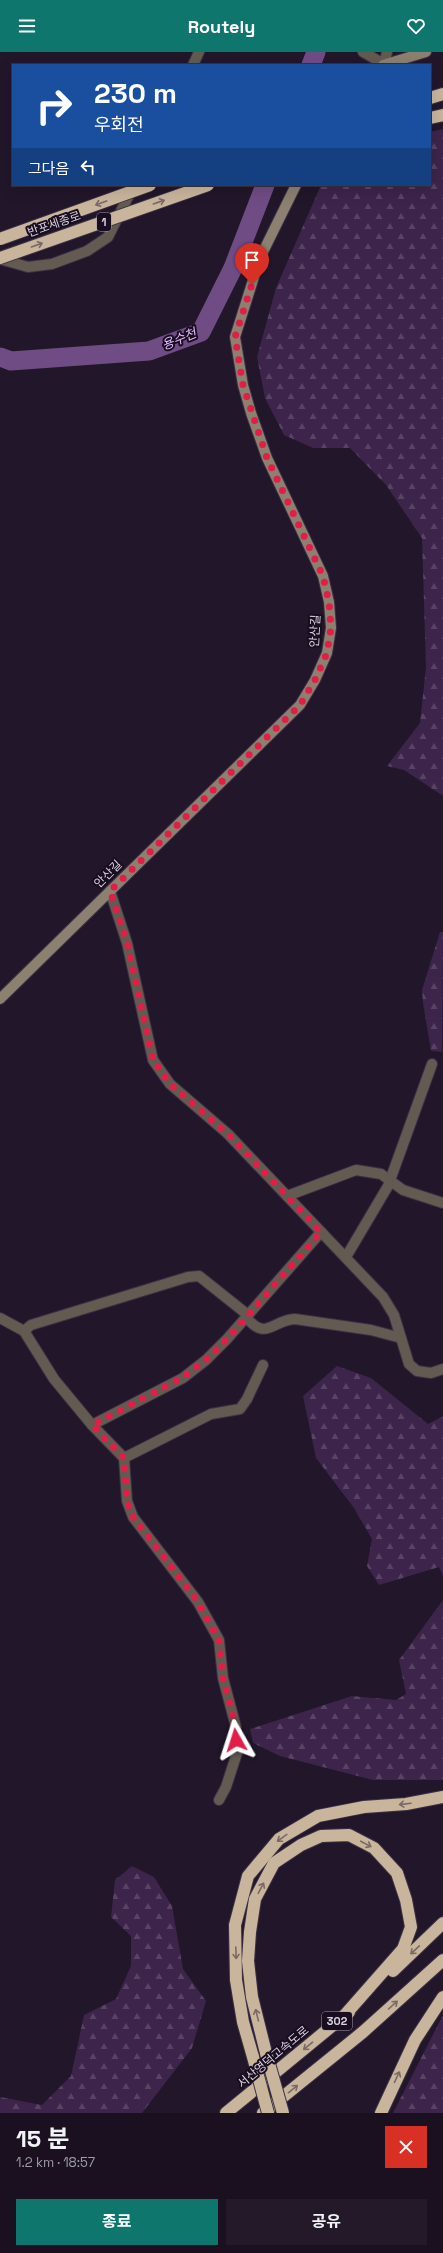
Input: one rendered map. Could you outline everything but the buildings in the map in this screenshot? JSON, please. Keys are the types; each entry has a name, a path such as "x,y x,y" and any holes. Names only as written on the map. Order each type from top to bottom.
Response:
{"highway":[{"path":"431,98 443,94"},
{"path":"431,118 443,115"},
{"name":"반포세종로","path":"0,239 147,186"},
{"name":"반포세종로","path":"0,259 205,186"},
{"path":"268,2113 243,2022 236,1980 235,1926 248,1876 279,1839 318,1816 364,1807 406,1804 443,1797"},
{"path":"283,2113 252,1997 248,1961 250,1932 255,1900 274,1864 301,1845 321,1836 349,1836 374,1848 397,1873 406,1900 411,1927 403,1949 344,2016"},
{"name":"서산영덕고속도로","path":"226,2113 344,2016 443,1923"},
{"name":"302","path":"263,2113 363,2032 443,1960"},
{"path":"381,2113 415,2040 443,1997"}],"street":[{"path":"193,64 199,52"},
{"path":"364,52 382,64"},
{"path":"383,64 387,52"},
{"path":"386,64 426,52"},
{"path":"0,259 28,267 52,264 87,251 108,237 133,186"},
{"name":"안산길","path":"0,999 300,705 315,680 327,653 331,628 329,602 323,576 267,458 243,385 235,337 260,258 296,186"},
{"path":"110,891 127,942 153,1060 170,1084 228,1134 382,1297 394,1315 409,1364 417,1371 431,1373 443,1369"},
{"path":"346,1258 390,1182 432,1064"},
{"path":"287,1196 356,1170 381,1174 403,1190 443,1204"},
{"path":"92,1425 182,1378 206,1360 321,1232"},
{"path":"24,1331 31,1325 188,1277 199,1276 247,1316 253,1326 260,1330 266,1330 286,1319 295,1319 371,1330 401,1338"},
{"path":"0,1318 24,1331 54,1379 92,1425 124,1458 127,1501 133,1517 198,1602 219,1640 223,1678 236,1727 236,1753 226,1787 219,1800"},
{"path":"124,1458 211,1414 240,1410 247,1399 263,1365"}],"green space":[{"path":"443,129 443,796 404,770 387,766 420,723 426,667 422,538 386,485 350,448 313,448 284,435 265,398 257,357 276,288 321,186 431,186 431,132"},
{"path":"440,932 443,932 442,1052 431,1051 422,990"},
{"path":"337,1366 371,1378 428,1424 443,1416 443,1576 439,1567 379,1585 367,1566 372,1539 354,1508 316,1458 303,1396"},
{"path":"443,1600 443,1780 373,1780 280,1756 253,1743 250,1729 352,1696 396,1700 406,1694 399,1660"},
{"path":"132,1866 154,1877 172,1906 183,1969 206,2001 192,2048 142,2113 0,2113 0,2097 42,2105 71,2076 84,2015 116,1999 131,1966 131,1936 111,1917 115,1880"},
{"path":"443,2015 443,2113 393,2113"}],"waterway":[{"name":"용수천","path":"311,64 316,52"},
{"name":"용수천","path":"0,357 11,361 149,351 201,332 233,268 265,186"}],"route":[{"path":"236,1740 236,1727 223,1678 219,1640 198,1602 133,1517 127,1501 124,1458 92,1425 182,1378 206,1360 227,1339 321,1232 228,1134 170,1084 153,1060 127,942 110,891 300,705 315,680 327,653 331,628 329,602 323,576 267,458 243,385 235,337 252,284"}]}
